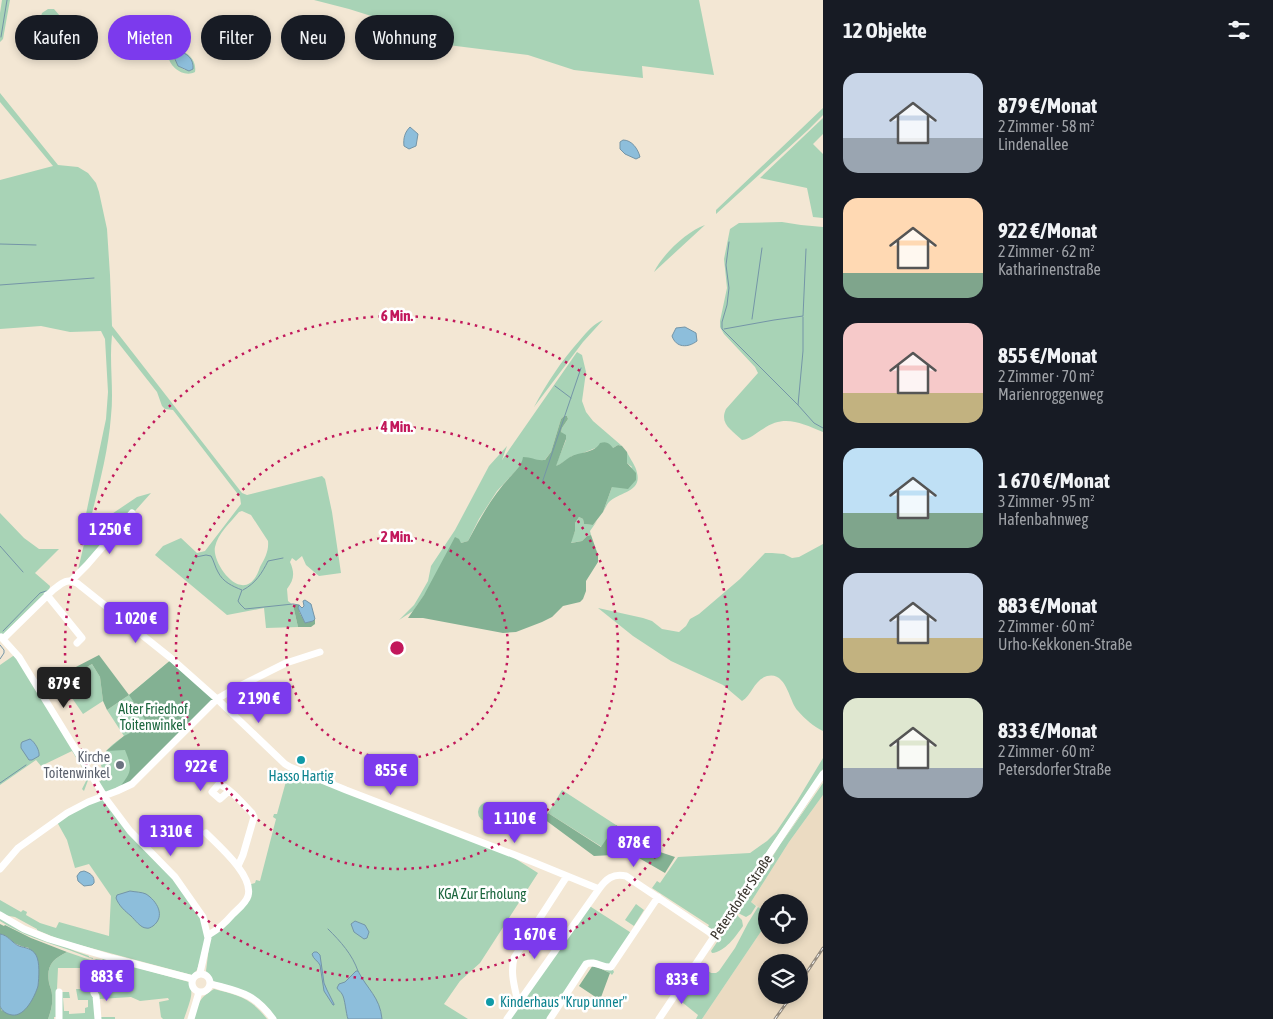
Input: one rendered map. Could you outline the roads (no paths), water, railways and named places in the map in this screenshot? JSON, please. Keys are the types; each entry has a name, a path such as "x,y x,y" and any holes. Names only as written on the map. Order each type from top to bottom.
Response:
{"street":[{"path":"132,513 87,565 71,580 61,583 2,637 19,657 104,795 130,831 181,884 203,917 208,938 200,974"},
{"path":"71,580 85,589 172,659 290,767 599,889"},
{"path":"47,595 82,638 77,643"},
{"path":"0,869 18,848 38,833 79,806 126,787 138,778 217,700 234,689 286,663 320,652"},
{"name":"Petersdorfer Straße","path":"659,1019 823,774"},
{"path":"228,791 254,815 238,866"},
{"path":"206,833 238,866 248,885 248,896 245,902 219,929 208,934"},
{"path":"507,1019 599,889 610,877 621,875 629,878 715,936"},
{"path":"518,1003 512,979 514,958 567,876"},
{"path":"550,1019 586,964 593,962 611,967 658,897"},
{"path":"0,916 24,929 50,939 112,958 193,979"},
{"path":"197,974 205,974 209,977 211,984 206,991 198,992 192,986 193,979 197,974"},
{"path":"211,984 248,995 262,1005 273,1019"},
{"path":"59,992 59,1019"},
{"path":"191,1019 198,992"},
{"path":"94,993 96,996 98,1019"}],"water":[{"path":"175,60 191,60 193,69 189,71 178,66"},
{"path":"410,127 418,134 416,146 409,149 404,146 404,140"},
{"path":"623,140 634,146 640,157 636,159 625,154 620,149 620,142"},
{"path":"685,327 696,333 697,341 683,346 676,343 672,336 676,328"},
{"path":"305,600 311,604 315,619 305,623 298,608 299,605 302,608 304,606 303,601"},
{"path":"30,739 38,749 39,754 39,756 32,760 29,760 21,748 22,742"},
{"path":"84,871 93,877 94,883 92,885 84,886 78,881 77,876 80,872"},
{"path":"130,891 146,894 154,901 158,909 159,918 153,926 148,928 142,927 119,903 116,898 117,895"},
{"path":"355,921 365,925 369,932 367,938 364,939 354,932 351,924"},
{"path":"0,934 19,946 32,951 36,955 38,962 39,978 37,990 29,1005 17,1015 6,1013 0,1006"},
{"path":"314,952 320,955 324,983 334,1005 324,991 320,965 312,954"},
{"path":"358,971 376,999 382,1019 348,1019 342,993 337,988 339,984 345,982"}],"waterway":[{"path":"1,37 7,0"},
{"path":"729,242 726,265 729,288 722,329 798,405"},
{"path":"0,244 36,245"},
{"path":"752,319 762,248"},
{"path":"724,329 803,316 806,249"},
{"path":"0,285 94,278"},
{"path":"803,317 803,351 798,405 814,423 823,428"},
{"path":"542,483 581,368"},
{"path":"555,386 571,398"},
{"path":"0,546 23,572"},
{"path":"196,557 211,556 222,578 242,590 238,601 245,609 299,605"},
{"path":"243,590 252,584 268,561 283,558"},
{"path":"3,631 40,593 46,591"},
{"path":"0,645 4,650 0,659"},
{"path":"0,783 26,765"},
{"path":"328,929 346,949 358,971"}],"railway":[{"path":"808,970 823,948"},
{"path":"775,1019 786,1004"}],"place":[{"name":"Hasso Hartig","path":"301,760"},
{"name":"Kirche Toitenwinkel","path":"120,765"},
{"name":"Kinderhaus \"Krup unner\"","path":"490,1002"}],"park label":[{"name":"Alter Friedhof Toitenwinkel","path":"153,718"},
{"name":"KGA Zur Erholung","path":"482,894"}]}
